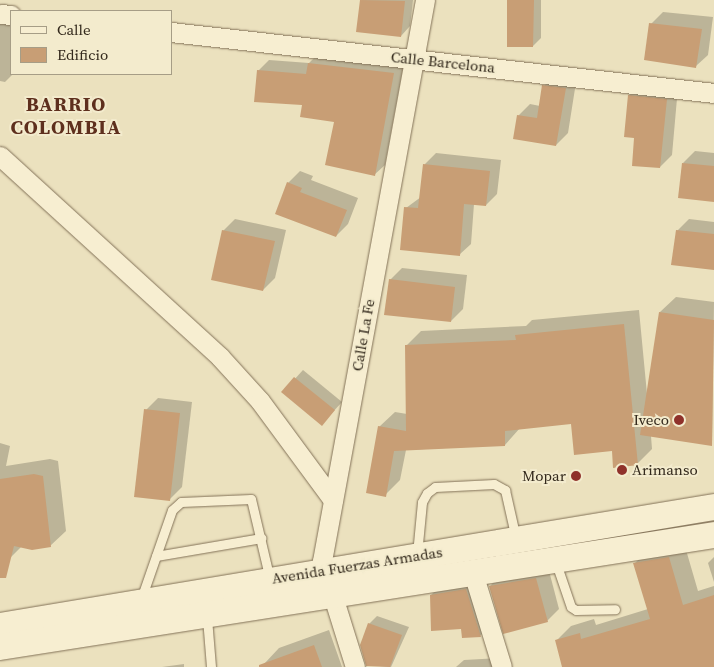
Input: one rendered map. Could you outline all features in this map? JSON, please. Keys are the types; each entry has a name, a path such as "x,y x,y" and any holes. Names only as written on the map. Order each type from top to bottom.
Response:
{"street":[{"name":"Calle La Fe","path":"355,667 322,561 426,0"},
{"name":"Calle Barcelona","path":"172,32 714,93"},
{"path":"0,156 220,357 260,401 333,500"},
{"name":"Avenida Fuerzas Armadas","path":"0,647 137,614 207,615 273,592 325,571 714,506"},
{"name":"Avenida Fuerzas Armadas","path":"0,626 137,614 273,592 332,596 714,535"},
{"path":"473,573 502,667"}],"lane":[{"path":"417,556 422,502 426,493 435,487 494,484 505,490 516,539"},
{"path":"137,614 172,510 181,502 250,499 262,538 273,592"},
{"path":"156,556 262,538"},
{"path":"555,560 557,574 571,607 576,610 615,609"},
{"path":"207,615 211,667"}],"building":[{"path":"360,0 405,1 401,37 356,32"},
{"path":"507,0 534,0 533,47 507,47"},
{"path":"649,23 702,29 696,68 644,60"},
{"path":"308,63 394,73 375,176 325,165 334,122 300,117 302,105 254,102 257,70 306,74"},
{"path":"542,85 566,88 556,146 513,139 517,115 537,118"},
{"path":"628,95 667,99 660,168 632,166 634,138 624,137"},
{"path":"682,163 714,166 714,202 678,198"},
{"path":"423,164 490,171 486,206 464,204 460,256 400,250 404,207 418,208"},
{"path":"287,182 302,188 300,192 347,210 336,237 275,214"},
{"path":"222,230 275,241 263,291 211,280"},
{"path":"676,230 714,234 714,270 671,265"},
{"path":"389,279 455,287 451,322 384,315"},
{"path":"659,312 714,320 712,446 640,435"},
{"path":"624,324 638,465 613,468 612,451 574,455 571,424 505,431 505,446 394,451 386,497 366,493 378,426 406,431 405,345 516,340 515,335"},
{"path":"294,377 335,410 322,426 281,392"},
{"path":"144,409 180,413 170,501 134,497"},
{"path":"34,474 43,476 51,547 32,550 14,546 6,578 0,578 0,479"},
{"path":"669,557 683,605 714,595 714,667 562,667 555,640 580,633 581,639 650,619 633,563"},
{"path":"536,578 548,622 503,634 489,586"},
{"path":"466,589 481,637 462,638 461,629 431,631 430,595"},
{"path":"368,623 402,635 390,667 366,666 360,645"},
{"path":"314,645 322,667 259,667 259,665"}],"place":[{"name":"Iveco","path":"679,420"},
{"name":"Arimanso","path":"622,470"},
{"name":"Mopar","path":"576,476"}],"district":[{"name":"BARRIO COLOMBIA","path":"66,116"}]}
